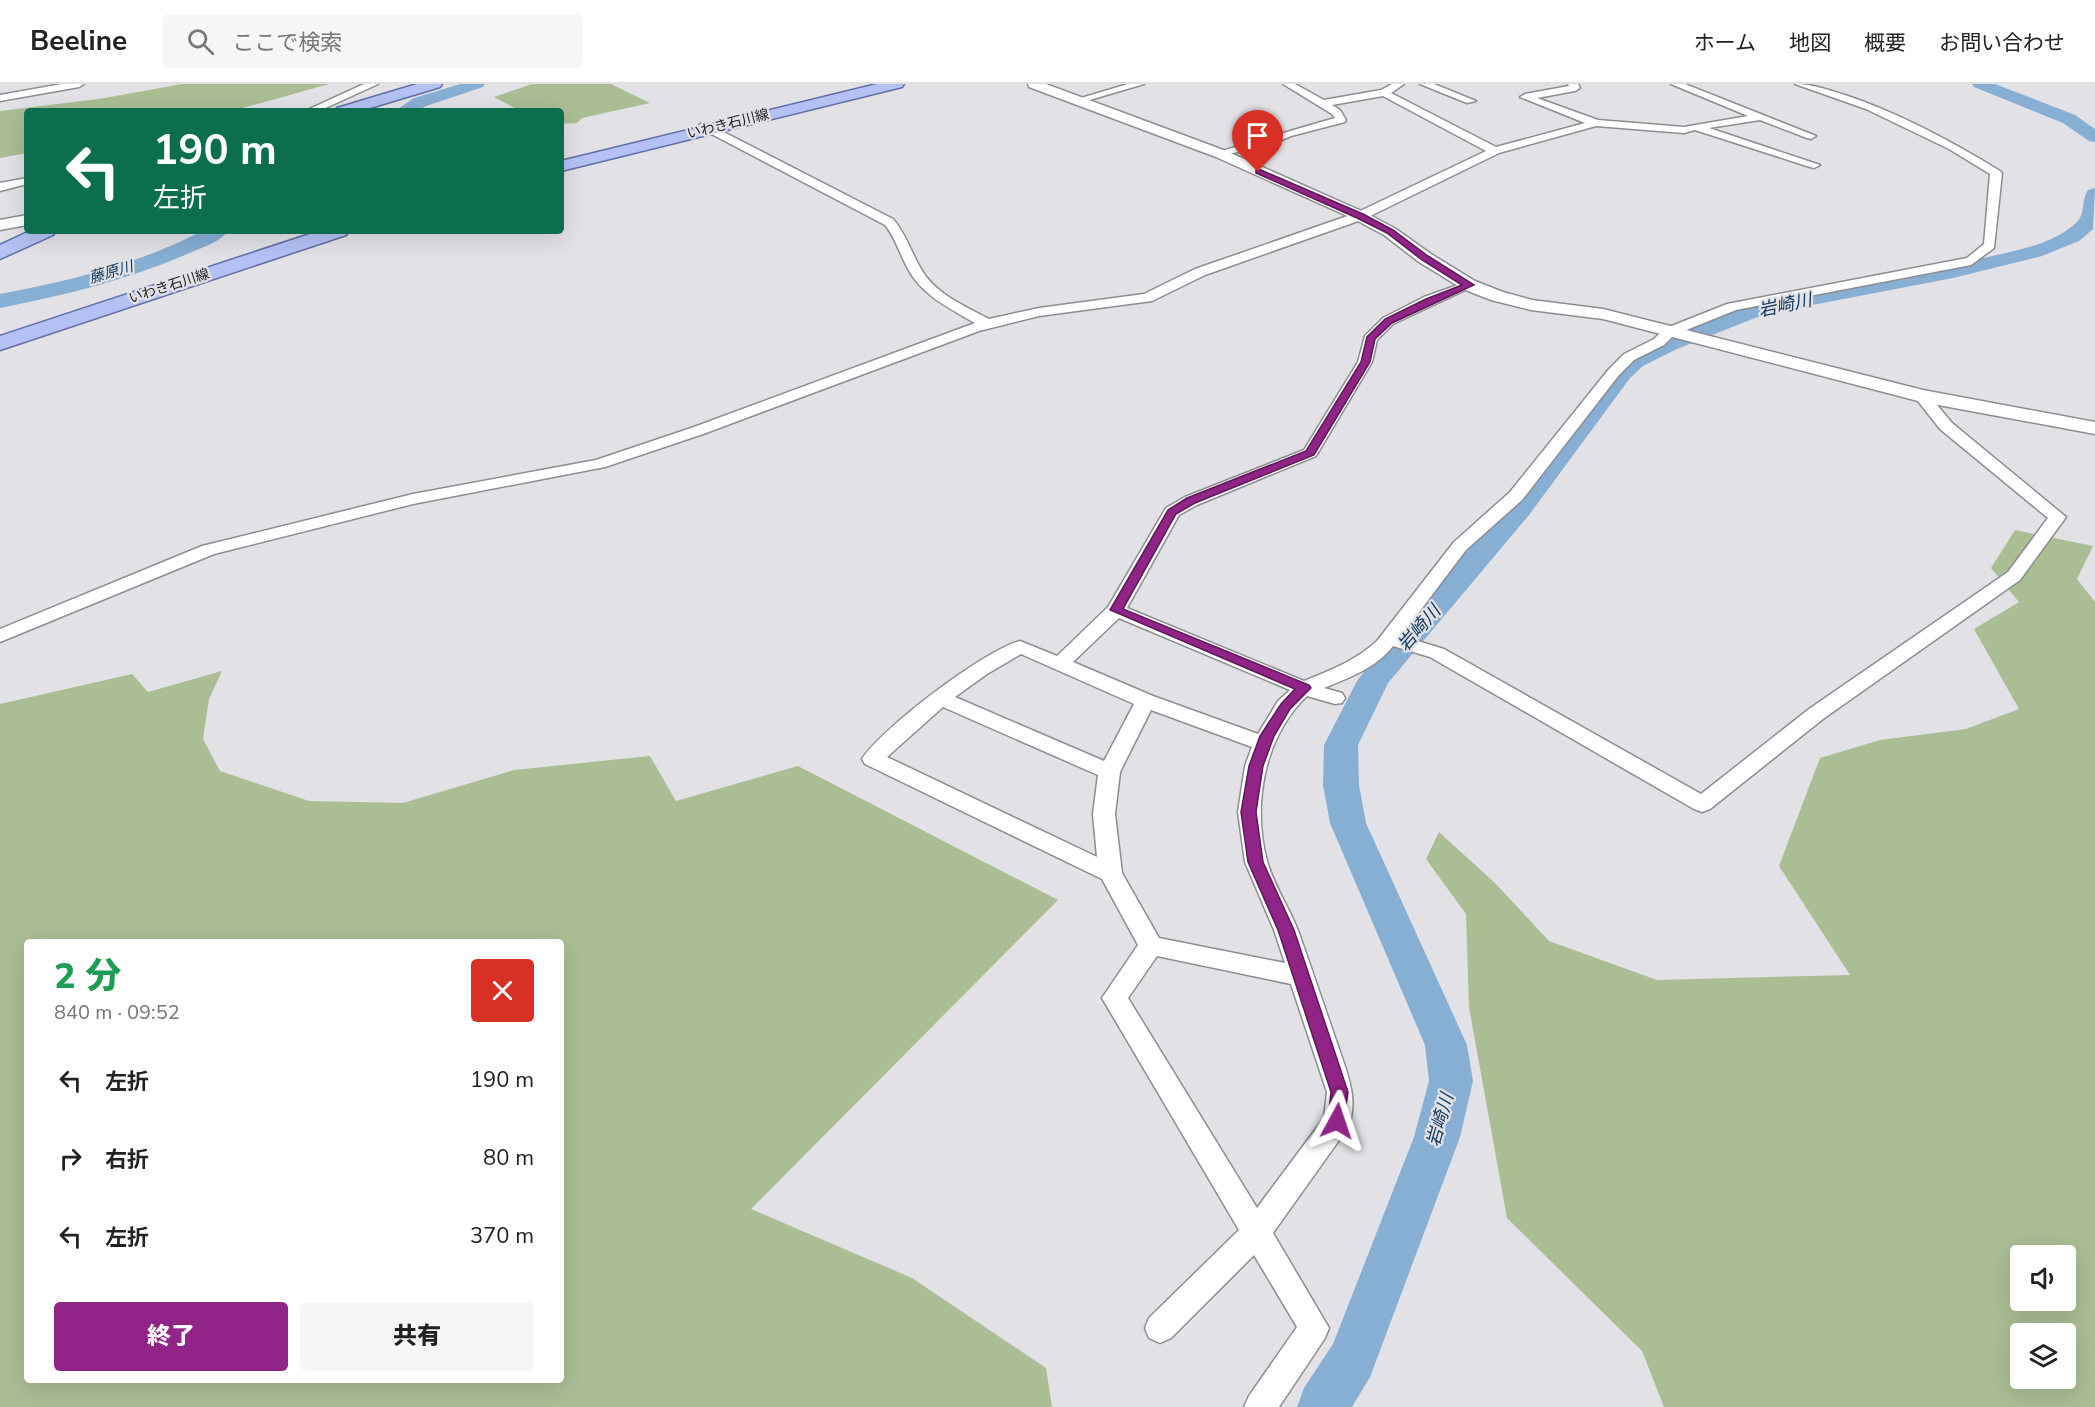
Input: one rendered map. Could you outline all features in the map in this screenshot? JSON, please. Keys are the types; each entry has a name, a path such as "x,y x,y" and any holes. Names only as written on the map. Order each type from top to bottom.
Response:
{"main road":[{"path":"353,108 434,84"},
{"name":"いわき石川線","path":"564,165 874,84"},
{"name":"いわき石川線","path":"564,160 896,84"},
{"path":"0,253 40,234"},
{"name":"いわき石川線","path":"0,336 312,234"},
{"name":"いわき石川線","path":"0,343 330,234"}],"street":[{"path":"0,98 79,84"},
{"path":"317,108 373,84"},
{"path":"1034,84 1221,154 1360,216 1390,232 1425,258 1469,285 1531,305 1603,314 1922,396 2095,428"},
{"path":"1076,101 1139,84"},
{"path":"1221,154 1261,145 1287,134 1341,120 1336,112 1288,84"},
{"path":"1322,103 1384,93 1399,84"},
{"path":"1425,84 1471,101"},
{"path":"1573,84 1575,88 1572,89 1525,97 1596,123 1684,130 1761,117"},
{"path":"1676,84 1811,136"},
{"path":"1160,1328 1257,1232 1337,1121 1340,1092 1286,930 1256,862 1249,812 1256,766 1264,744 1285,706 1304,688 1348,671 1372,656 1389,638 1460,546 1516,496 1614,372 1629,357 1673,333 1732,307 1769,298 1822,291 1971,261 1990,245 1996,173 1953,147 1870,107 1800,84"},
{"path":"1384,93 1495,151"},
{"path":"370,108 384,99"},
{"path":"0,636 208,550 413,499 599,464 700,430 987,324 1039,312 1147,298 1200,272 1360,216 1495,151 1596,123"},
{"path":"707,127 889,222 898,231 918,274 934,293 987,324"},
{"path":"1695,128 1814,165"},
{"path":"0,187 24,182"},
{"path":"0,225 24,221"},
{"path":"1059,664 1116,610 1172,512 1191,501 1310,453 1365,362 1370,339 1388,321 1429,300 1469,285"},
{"path":"1389,638 1437,653 1702,804 1816,714 2014,576 2057,517 1946,426 1922,396"},
{"path":"1116,610 1304,688 1335,698"},
{"path":"1110,873 873,759 909,724 941,698 988,663 1020,647 1146,701 1264,744"},
{"path":"941,698 1109,772"},
{"path":"1146,701 1109,772 1104,814 1110,873 1151,946 1301,976"},
{"path":"1151,946 1116,999 1314,1328 1260,1407"}],"green space":[{"path":"182,84 329,84 243,108 25,108 99,99"},
{"path":"532,84 611,84 650,103 582,118 577,123 564,124 564,108 514,108 494,97"},
{"path":"24,108 24,154 0,158 0,111"},
{"path":"2015,530 2093,546 2077,579 2095,602 2095,1407 1664,1407 1642,1351 1507,1218 1469,1007 1466,914 1426,859 1439,832 1495,883 1549,941 1657,980 1850,975 1779,866 1820,758 1880,740 1966,729 2019,709 1974,629 2019,602 1991,568"},
{"path":"222,671 209,699 203,739 220,771 309,801 403,803 514,770 650,756 676,801 798,766 1058,900 751,1209 912,1278 1046,1368 1052,1407 0,1407 0,704 132,674 148,692"}],"waterway":[{"name":"藤原川","path":"409,108 420,102 477,84"},
{"name":"岩崎川","path":"1980,84 2069,119 2095,137"},
{"name":"岩崎川","path":"1323,1407 1352,1359 1437,1137 1451,1081 1446,1045 1348,823 1341,785 1341,745 1373,681 1519,509 1621,373 1635,361 1669,344 1747,313 1791,302 1953,272 2035,252 2072,237 2086,225 2092,216 2095,194"},
{"name":"藤原川","path":"0,301 112,275 166,256 212,234"}],"route":[{"path":"1258,172 1360,216 1390,232 1425,258 1469,285 1429,300 1388,321 1370,339 1365,362 1310,453 1191,501 1172,512 1116,610 1304,688 1285,706 1267,736 1256,766 1249,812 1256,862 1286,930 1340,1092 1337,1121"}]}
